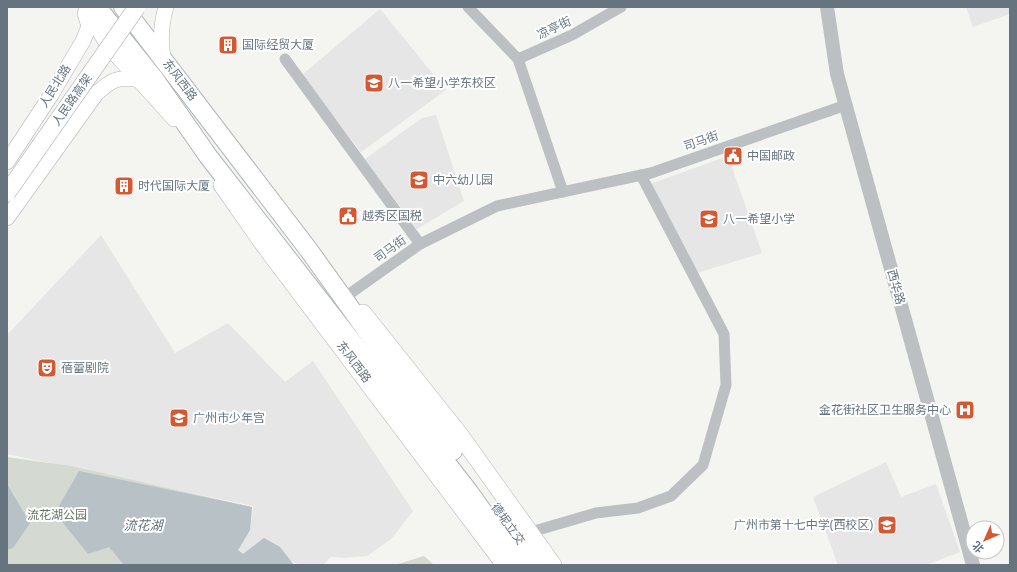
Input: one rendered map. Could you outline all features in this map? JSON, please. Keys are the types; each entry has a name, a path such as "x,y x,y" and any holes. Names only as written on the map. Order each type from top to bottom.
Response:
{"highway":[{"name":"东风西路","path":"97,7 153,77 208,156 474,488"},
{"name":"东风西路","path":"124,7 308,249 474,488"},
{"name":"德坭立交","path":"474,488 521,565"},
{"name":"德坭立交","path":"474,488 537,565"}],"main road":[{"name":"人民北路","path":"7,162 51,95 87,33 88,26 83,7"},
{"path":"86,7 108,46 208,156"},
{"name":"人民路高架","path":"7,193 137,7"},
{"path":"163,57 161,41 162,21 166,7"},
{"path":"7,218 96,94 107,84 117,78 139,80"},
{"path":"51,95 60,92 66,93 76,100 80,112 74,124"},
{"name":"东风西路","path":"208,156 237,209 505,565"},
{"name":"东风西路","path":"308,249 348,295 460,435 531,532 553,565"}],"street":[{"path":"468,7 518,58 563,192"},
{"name":"凉亭街","path":"518,58 572,35 621,7"},
{"name":"西华路","path":"827,7 837,74 973,565"},
{"path":"286,59 420,244"},
{"name":"司马街","path":"348,295 420,244 497,206 641,175 846,105"},
{"path":"531,532 596,513 638,508 671,496 703,465 726,385 724,334 641,175"}],"shaded area":[{"path":"966,7 1010,7 1010,14 973,27"},
{"name":"八一希望小学东校区","path":"380,9 446,90 361,152 302,75"},
{"name":"中六幼儿园","path":"436,115 464,201 417,229 365,159 422,118"},
{"name":"八一希望小学","path":"728,156 762,253 697,273 650,184"},
{"name":"广州市少年宫","path":"101,235 175,353 228,323 285,382 313,361 413,511 391,539 367,556 345,558 331,557 323,565 300,565 289,560 280,547 243,554 238,549 250,530 253,506 7,454 7,335"},
{"name":"广州市第十七中学(西校区)","path":"886,462 901,497 936,484 960,552 926,565 838,565 813,497"}],"green space":[{"name":"流花湖","path":"7,457 71,466 252,507 250,530 238,550 243,554 264,538 280,547 293,565 7,565"},
{"path":"424,556 434,565 395,565"}],"water":[{"name":"流花湖","path":"79,471 252,507 250,530 238,550 243,554 264,538 280,547 294,565 124,565 109,547 88,554 55,513"},
{"path":"7,484 30,523 13,548 7,550"}],"place":[{"name":"国际经贸大厦","path":"228,45"},
{"name":"八一希望小学东校区","path":"374,83"},
{"name":"中国邮政","path":"733,156"},
{"name":"中六幼儿园","path":"419,180"},
{"name":"时代国际大厦","path":"124,186"},
{"name":"越秀区国税","path":"348,216"},
{"name":"八一希望小学","path":"709,219"},
{"name":"蓓蕾剧院","path":"47,368"},
{"name":"金花街社区卫生服务中心","path":"965,410"},
{"name":"广州市少年宫","path":"179,418"},
{"name":"广州市第十七中学(西校区)","path":"887,525"}],"park label":[{"name":"流花湖公园","path":"57,515"}]}
